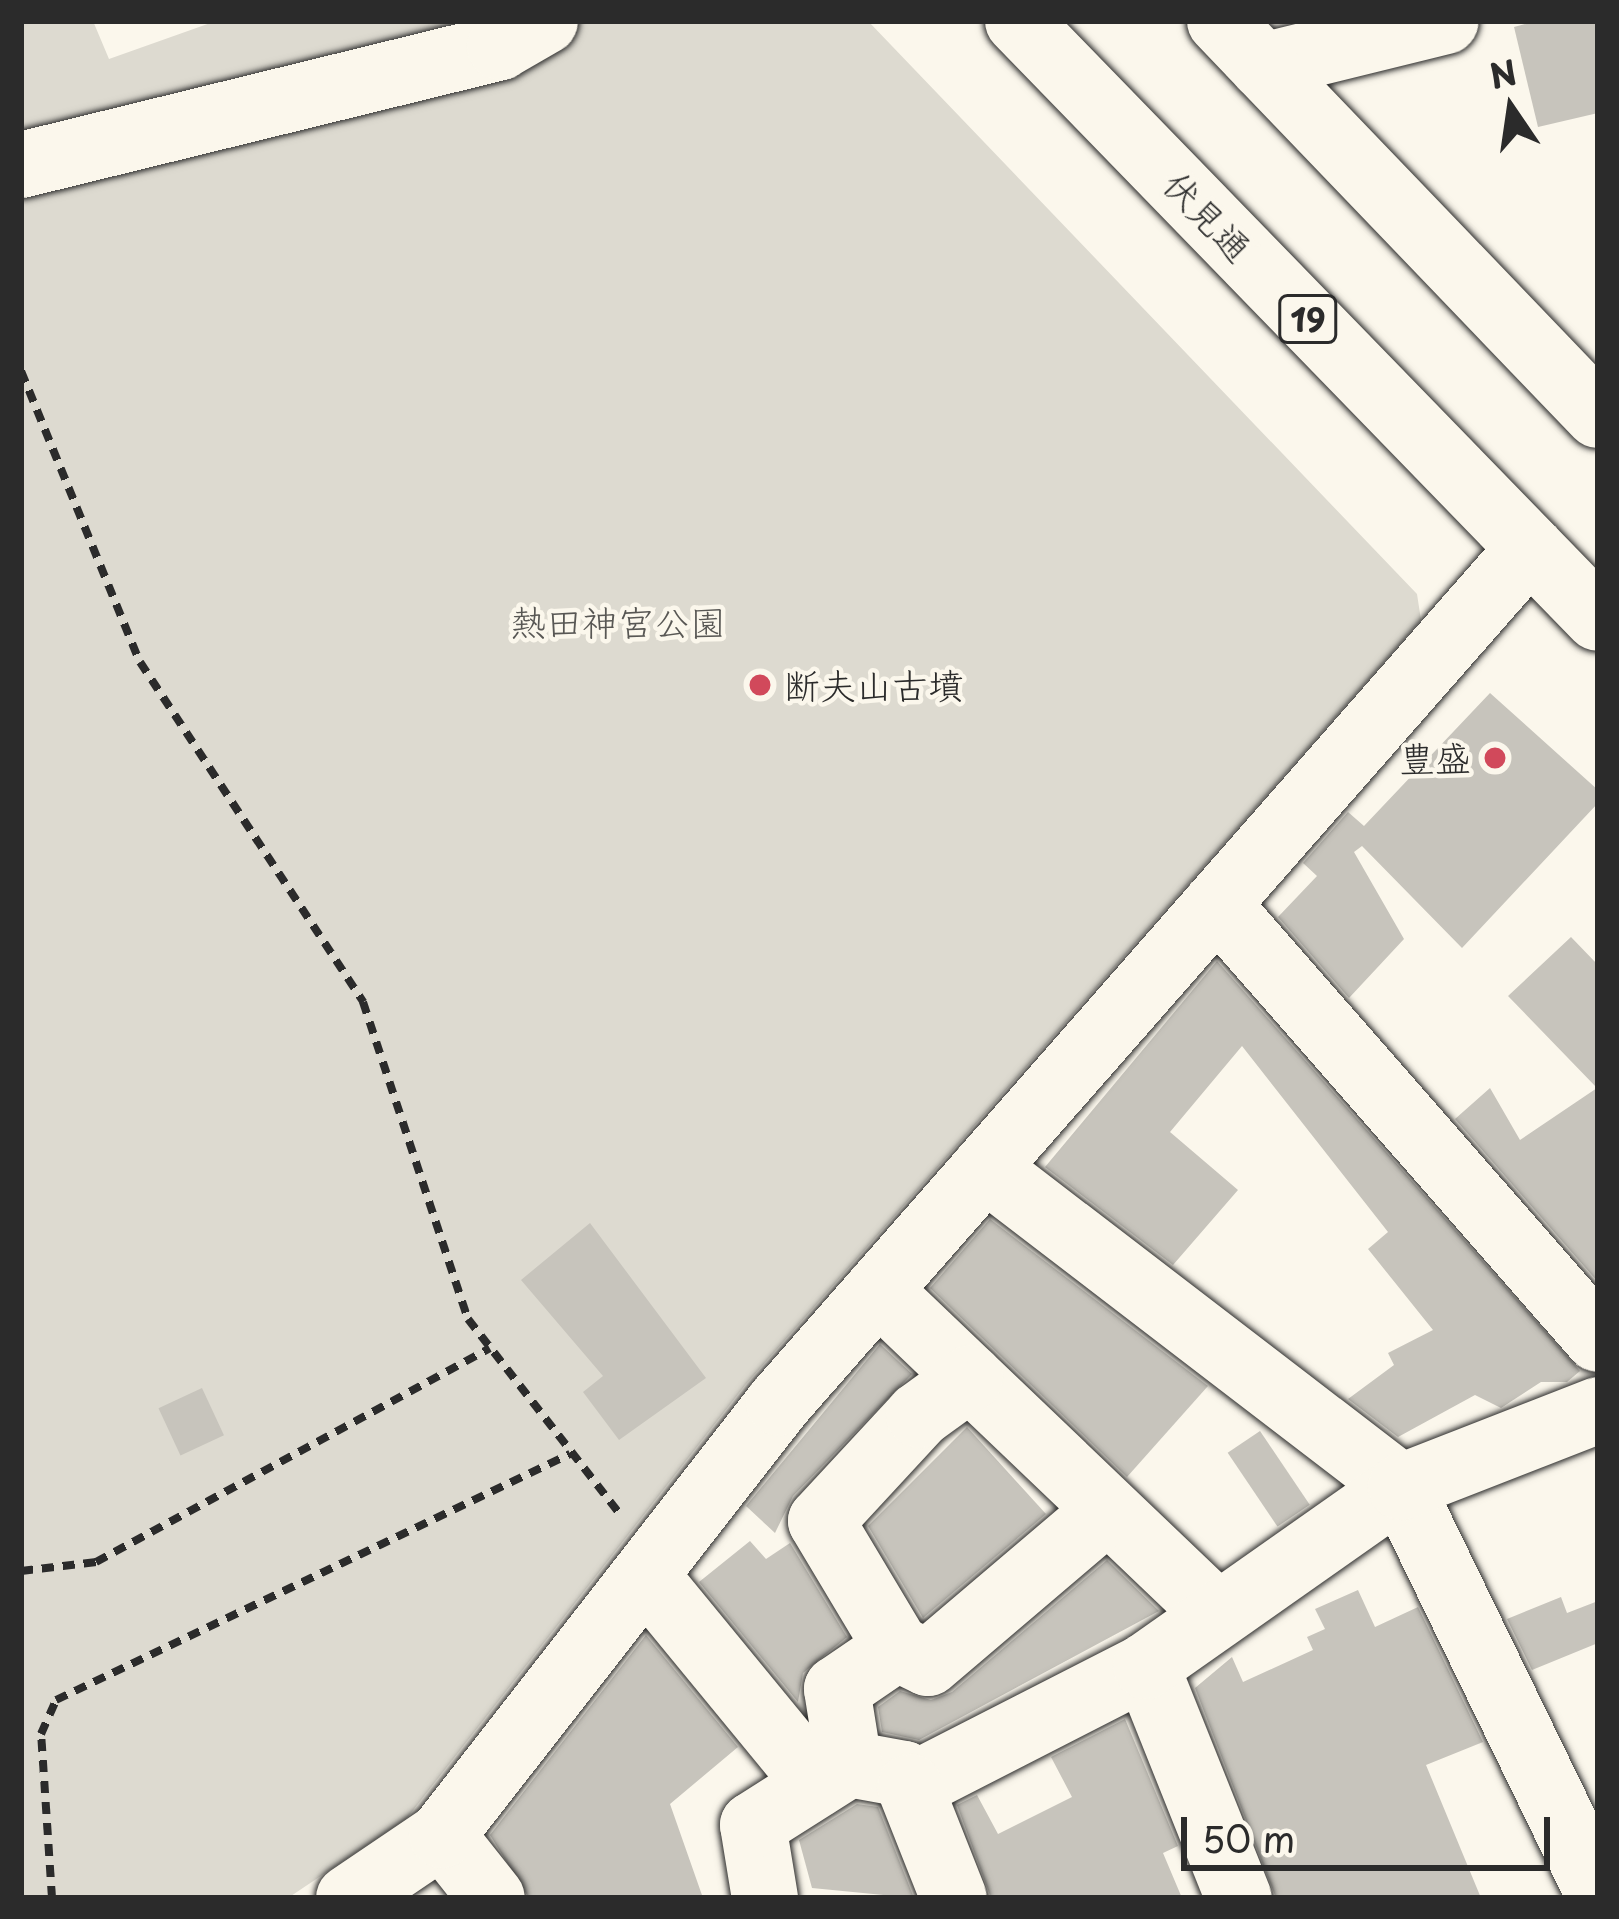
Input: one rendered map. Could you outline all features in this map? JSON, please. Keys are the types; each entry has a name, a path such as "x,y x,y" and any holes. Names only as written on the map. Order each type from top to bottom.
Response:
{"main road":[{"path":"21,165 500,47 545,21"},
{"name":"伏見通","path":"1018,21 1598,618"},
{"path":"1242,44 1446,21"},
{"path":"1242,44 1598,415"},
{"path":"350,1898 442,1835 639,1552 878,1290 1530,548"},
{"path":"1217,904 1598,1339"},
{"path":"985,1168 1401,1486 1598,1892"},
{"path":"878,1290 1219,1615"},
{"path":"970,1378 919,1415 821,1521 897,1648 928,1663 1108,1510"},
{"path":"910,1786 1146,1666 1401,1486 1598,1410"},
{"path":"639,1552 833,1774"},
{"path":"833,1774 837,1689 897,1648"},
{"path":"1146,1666 1239,1898"},
{"path":"765,1898 753,1825 833,1774 904,1774 955,1898"},
{"path":"442,1835 492,1898"}],"path":[{"path":"21,370 140,662 363,1002 468,1318 639,1552"},
{"path":"21,1571 97,1562 490,1348"},
{"path":"52,1898 40,1734 56,1700 571,1454"}],"green space":[{"name":"熱田神宮公園","path":"21,21 93,21 109,59 216,21 868,21 1417,594 1421,620 746,1384 407,1818 288,1898 21,1898"}],"building":[{"path":"1537,21 1598,21 1598,113 1538,127 1514,27"},
{"path":"1490,693 1598,790 1598,803 1462,948 1362,846 1354,852 1404,939 1349,998 1278,917 1317,876 1303,863 1348,812 1364,826"},
{"path":"1571,937 1598,965 1598,1282 1455,1119 1490,1088 1520,1140 1597,1088 1508,996"},
{"path":"1217,961 1580,1371 1567,1382 1541,1382 1501,1408 1475,1395 1398,1437 1348,1399 1394,1365 1388,1353 1433,1330 1368,1249 1388,1232 1242,1046 1170,1132 1238,1190 1173,1265 1045,1167"},
{"path":"990,1219 1208,1386 1127,1477 930,1288"},
{"path":"590,1223 706,1378 619,1440 583,1392 603,1376 521,1280"},
{"path":"880,1344 912,1374 793,1496 775,1533 746,1506"},
{"path":"202,1388 224,1435 180,1455 158,1408"},
{"path":"967,1427 1046,1514 923,1618 868,1526"},
{"path":"1260,1431 1310,1505 1277,1527 1228,1453"},
{"path":"750,1541 766,1559 790,1543 847,1637 803,1673 798,1702 699,1582"},
{"path":"1107,1560 1159,1611 919,1740 882,1732 878,1707 900,1691 931,1700 952,1692"},
{"path":"1358,1590 1375,1627 1418,1607 1483,1742 1426,1765 1481,1898 1276,1898 1195,1688 1232,1657 1243,1682 1313,1650 1307,1637 1325,1629 1315,1609"},
{"path":"1561,1597 1567,1613 1598,1601 1598,1643 1532,1670 1507,1619"},
{"path":"646,1635 738,1747 670,1804 703,1898 529,1898 490,1835"},
{"path":"1125,1719 1178,1846 1163,1853 1182,1898 991,1898 957,1805 977,1795 998,1834 1072,1797 1051,1757"},
{"path":"857,1804 878,1807 914,1898 812,1888 799,1840"}],"place":[{"name":"断夫山古墳","path":"760,685"},
{"name":"豊盛","path":"1495,758"}]}
